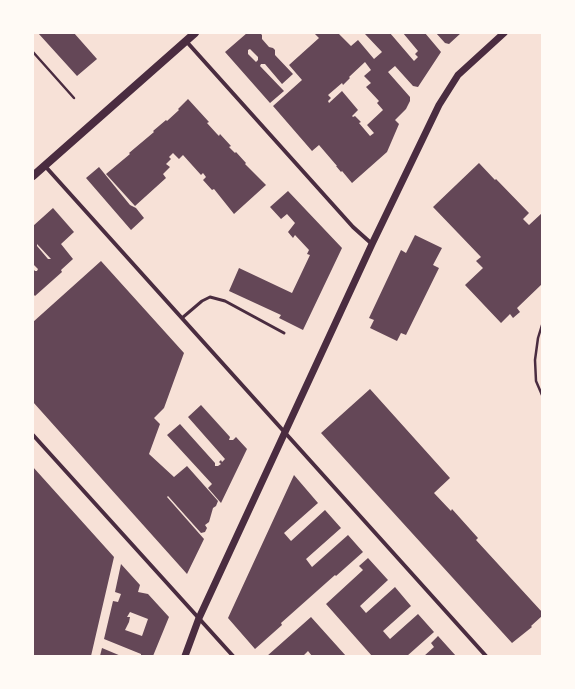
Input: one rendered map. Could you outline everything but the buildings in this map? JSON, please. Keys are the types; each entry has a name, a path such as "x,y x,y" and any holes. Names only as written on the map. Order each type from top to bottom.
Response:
{"main road":[{"path":"33,176 195,33"}],"street":[{"path":"185,656 199,618 438,105 458,75 504,33"},
{"path":"186,41 353,227 372,244"},
{"path":"45,166 486,656"},
{"path":"33,435 234,656"}],"lane":[{"path":"182,318 202,301 210,297 225,301 284,334"}],"path":[{"path":"33,52 74,98"},
{"path":"542,325 538,338 535,360 536,381 542,395"}]}
